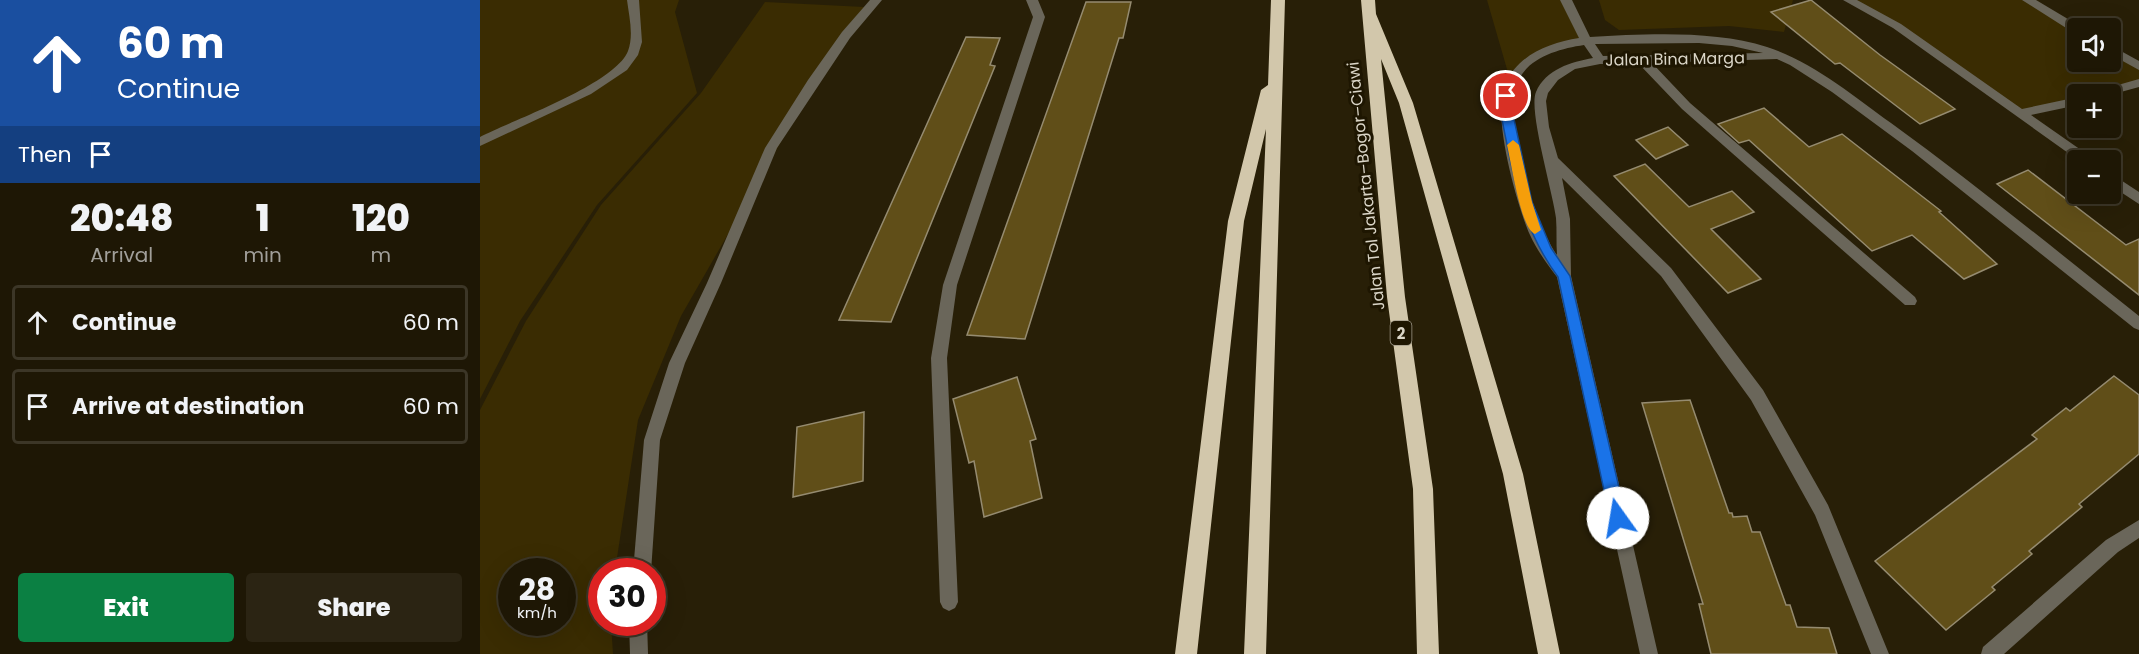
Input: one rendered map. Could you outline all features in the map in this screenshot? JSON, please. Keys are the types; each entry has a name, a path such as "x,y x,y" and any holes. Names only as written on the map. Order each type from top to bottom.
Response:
{"highway":[{"path":"1255,654 1260,576 1278,0"},
{"path":"1368,6 1406,103 1513,474 1549,654"},
{"name":"Jalan Tol Jakarta–Bogor–Ciawi","path":"1368,6 1396,297 1423,489 1428,654"},
{"path":"1186,654 1236,221 1277,53"}],"street":[{"path":"480,142 500,130 584,93 614,74 631,57 635,44 636,24 633,0"},
{"path":"643,558 652,440 677,363 714,283 771,148 846,35 876,0"},
{"path":"949,602 939,357 950,285 1039,17 1032,0"},
{"path":"1566,0 1585,39 1600,60"},
{"path":"1850,0 1897,26 1977,85 2022,113 2072,150"},
{"path":"2028,0 2067,23"},
{"path":"1564,276 1545,250 1526,202 1506,110 1506,96 1511,83 1527,61 1553,48 1585,39 1717,41 1748,45 1781,56 1830,86 1914,146 2139,324"},
{"path":"2121,55 2139,66"},
{"name":"Jalan Bina Marga","path":"1649,654 1564,276 1563,219 1543,127 1540,101 1542,92 1563,70 1600,60 1781,56"},
{"path":"1641,59 1686,106 1910,301"},
{"path":"2121,88 2139,83"},
{"path":"2022,113 2067,103"},
{"path":"1552,160 1666,272 1757,395 1822,511 1880,654"},
{"path":"2121,186 2139,199"},
{"path":"1990,654 2112,546 2139,528"},
{"path":"638,636 639,654"}],"shaded area":[{"path":"480,0 679,0 675,12 697,93 597,205 520,321 480,399"},
{"path":"1487,0 1566,0 1585,39 1531,57 1511,83"},
{"path":"1599,0 1793,0 1784,32 1729,26 1619,30 1605,20"},
{"path":"1849,0 2028,0 2067,23 2067,72 2121,72 2121,55 2139,66 2139,83 2121,88 2121,84 2067,84 2067,103 2022,113 1897,26"},
{"path":"765,2 864,7 829,58 681,316 638,420 617,558 588,558 588,636 612,636 613,654 480,654 480,410 526,321 601,205 701,93"}],"building":[{"path":"1811,0 1880,55 1955,109 1920,124 1840,63 1835,64 1771,12"},
{"path":"1086,2 1131,2 1123,38 1119,38 1025,339 967,335"},
{"path":"966,37 1000,38 990,65 995,66 891,322 839,320"},
{"path":"1764,108 1809,147 1842,134 1941,211 1939,212 1997,264 1964,279 1912,235 1872,251 1749,140 1739,143 1718,124"},
{"path":"1668,127 1688,145 1656,159 1636,140"},
{"path":"1645,164 1689,207 1732,191 1754,212 1711,229 1761,279 1728,293 1614,176"},
{"path":"2028,170 2067,200 2067,204 2072,204 2126,245 2139,239 2139,295 1997,184"},
{"path":"2114,376 2139,395 2139,454 2079,504 2082,507 2029,551 2032,554 1992,587 1995,590 1946,630 1875,561 2037,439 2032,435 2066,408 2070,411"},
{"path":"1017,377 1036,439 1030,441 1042,498 984,517 974,461 969,463 953,399"},
{"path":"1690,400 1729,513 1732,513 1733,517 1747,516 1752,532 1760,532 1786,605 1790,605 1797,627 1829,628 1837,654 1711,654 1699,604 1703,604 1642,403"},
{"path":"864,412 863,481 793,497 797,427"}],"slow traffic":[{"path":"1513,145 1535,230"}],"route":[{"path":"1506,96 1506,110 1518,166 1535,230 1545,250 1564,276 1586,365 1618,518"}]}
